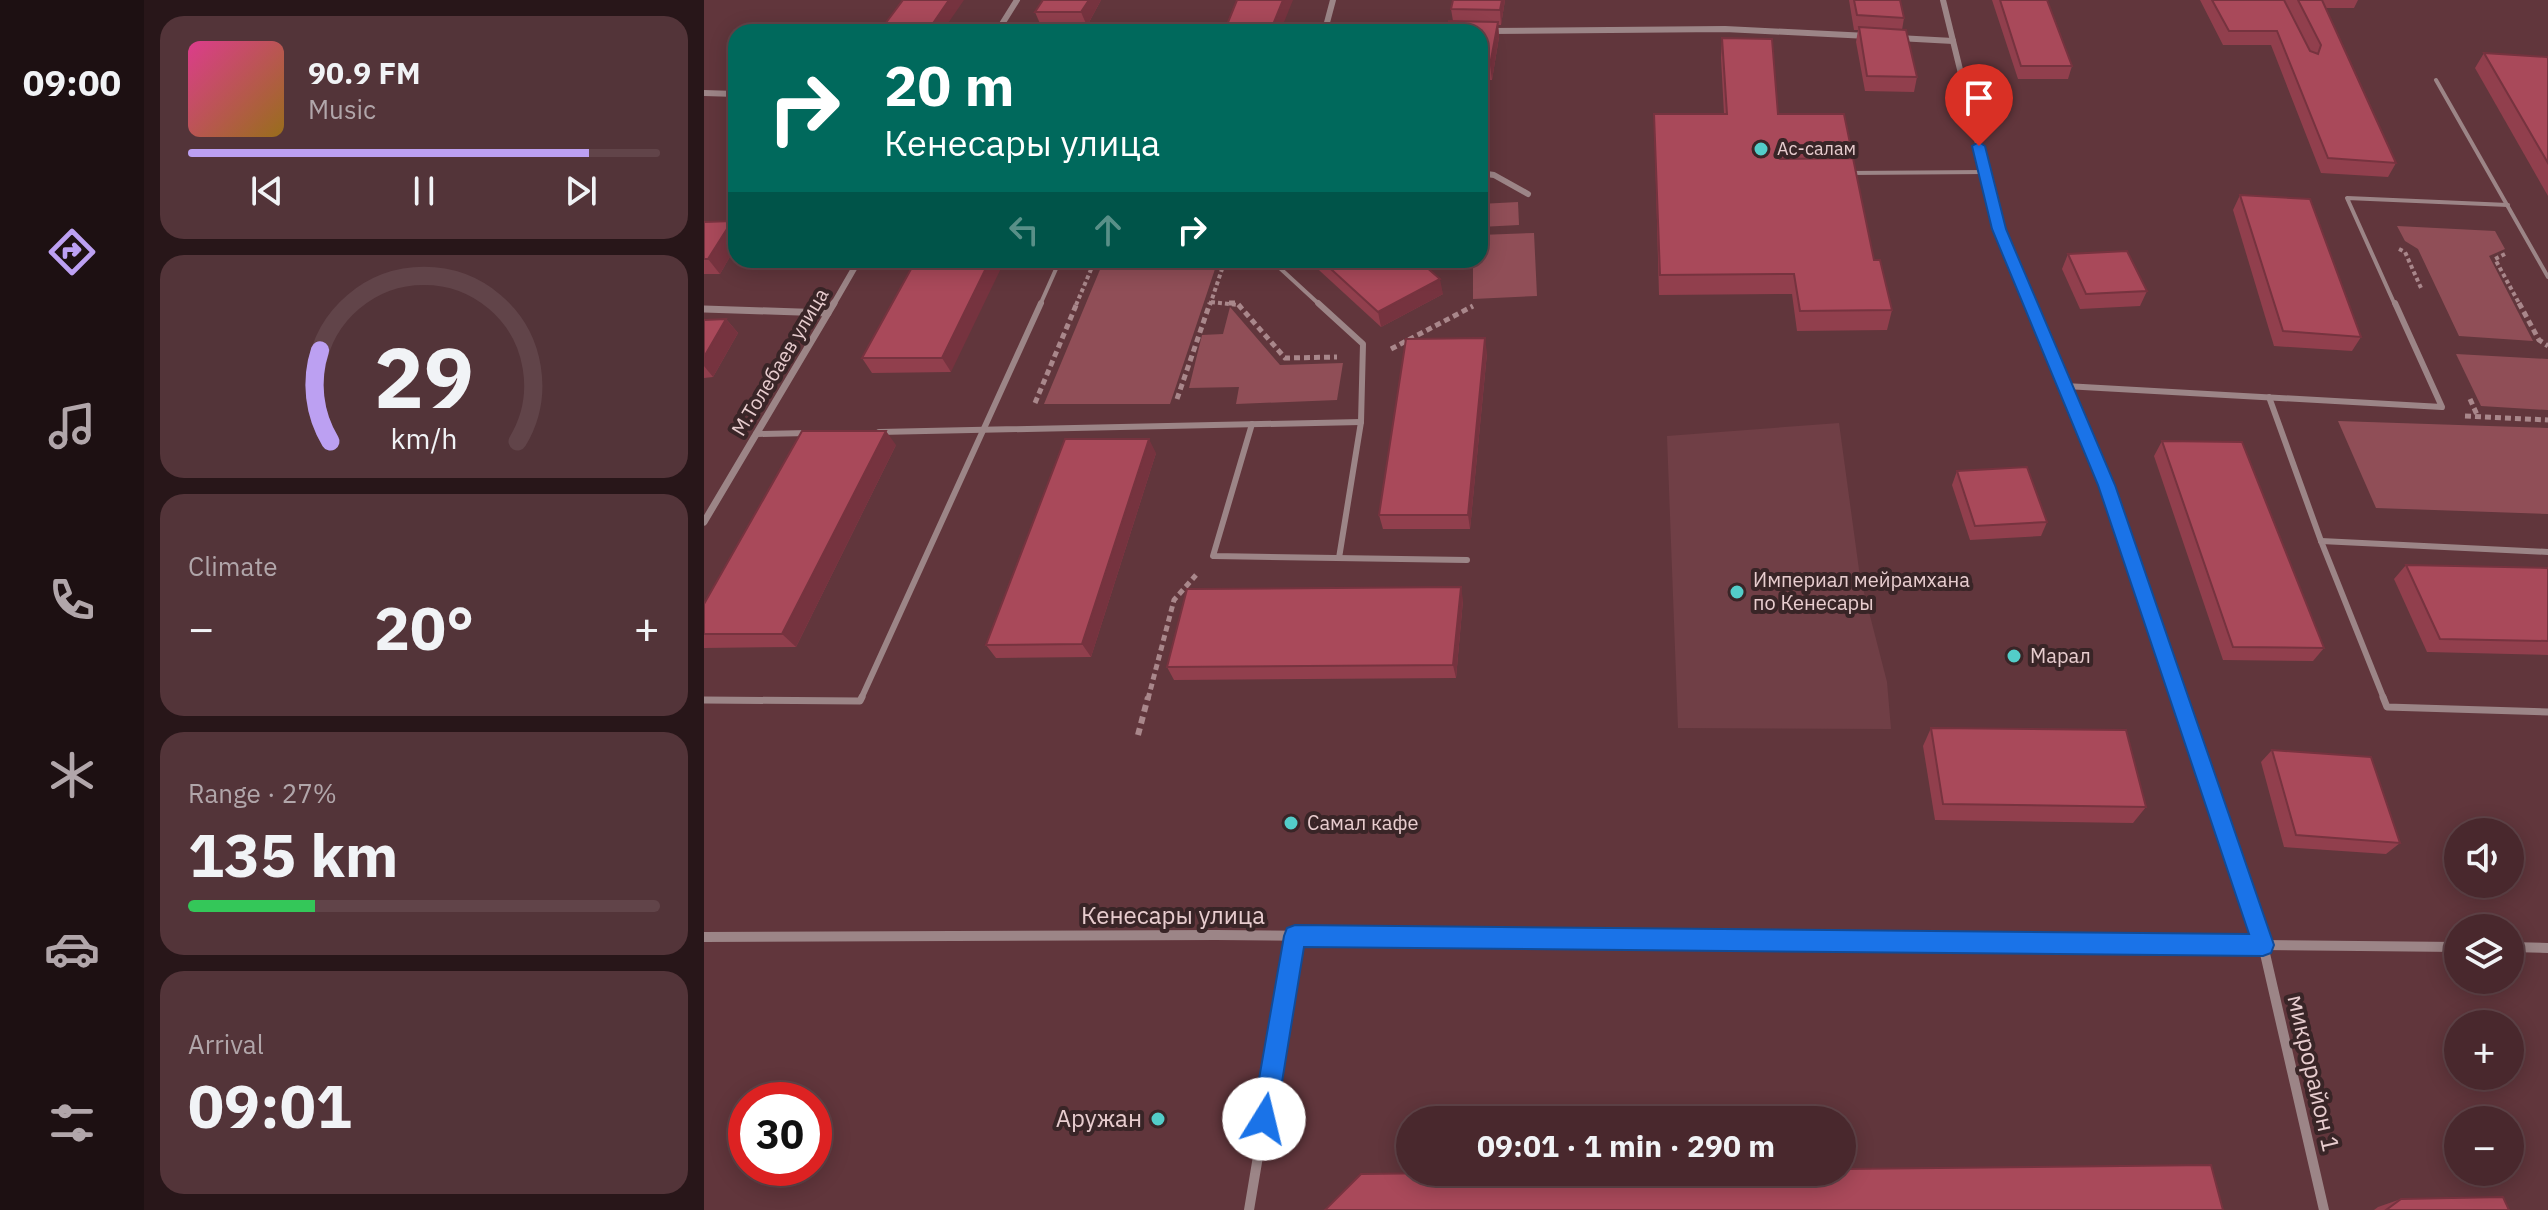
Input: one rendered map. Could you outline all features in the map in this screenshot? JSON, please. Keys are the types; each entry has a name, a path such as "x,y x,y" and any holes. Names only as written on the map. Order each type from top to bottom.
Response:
{"street":[{"path":"1002,24 1017,0"},
{"path":"1327,24 1333,0"},
{"name":"микрорайон 1","path":"1943,0 1999,229 2107,485 2263,945 2324,1210"},
{"path":"1488,30 1725,29 1877,37"},
{"path":"1892,38 1953,41"},
{"path":"704,93 728,94"},
{"path":"1488,174 1528,194"},
{"name":"М.Толебаев улица","path":"704,522 854,268"},
{"path":"704,309 828,313"},
{"path":"1249,1210 1295,936"},
{"name":"Кенесары улица","path":"704,937 1295,936 2444,947"},
{"path":"2524,947 2548,948"}],"lane":[{"path":"2436,80 2548,277"},
{"path":"1842,173 1985,172"},
{"path":"2065,386 2442,407 2347,198 2508,205"},
{"path":"704,700 860,701 1056,268"},
{"path":"1280,268 1363,344 1361,422 1339,558"},
{"path":"2269,397 2321,541 2387,707 2548,712"},
{"path":"877,432 1361,422"},
{"path":"1252,424 1213,556 1467,560"},
{"path":"756,434 816,433"},
{"path":"2321,541 2548,552"}],"path":[{"path":"2392,245 2405,252 2424,293"},
{"path":"1031,411 1092,268"},
{"path":"1168,426 1222,268"},
{"path":"1211,302 1237,303 1285,358 1347,357 1346,365 1362,364 1473,306"},
{"path":"2466,389 2478,417"},
{"path":"1138,735 1174,600 1213,556"}],"shaded area":[{"path":"1518,202 1519,225 1488,227 1488,204"},
{"path":"2397,226 2495,231 2505,249 2489,256 2533,341 2459,336 2418,249 2405,241"},
{"path":"1534,233 1537,296 1473,299 1473,268 1488,268 1488,235"},
{"path":"1101,268 1215,268 1170,404 1044,404"},
{"path":"1230,307 1280,365 1343,363 1337,400 1236,404 1239,387 1189,388 1202,335 1223,334"},
{"path":"2456,354 2548,359 2548,410 2481,406"},
{"path":"2338,421 2548,428 2548,514 2376,508"},
{"path":"1839,423 1860,577 1887,682 1891,729 1678,728 1667,436"}],"building":[{"path":"903,0 949,0 932,24 885,24"},
{"path":"1043,0 1089,0 1081,12 1035,12"},
{"path":"1237,0 1283,0 1273,24 1227,24"},
{"path":"1453,0 1502,0 1500,10 1451,9"},
{"path":"1854,0 1900,0 1904,18 1857,15"},
{"path":"2000,0 2047,0 2072,66 2021,66"},
{"path":"2212,0 2284,0 2310,51 2318,54 2321,45 2298,0 2322,0 2396,163 2328,158 2277,31 2229,31"},
{"path":"1449,21 1498,22 1490,65 1488,24 1448,24"},
{"path":"1859,27 1906,30 1917,77 1867,76"},
{"path":"1722,38 1772,39 1778,114 1844,114 1851,148 1780,149 1775,155 1780,159 1853,158 1874,260 1880,260 1892,310 1800,311 1794,274 1660,275 1654,114 1727,114"},
{"path":"2484,53 2548,58 2548,163"},
{"path":"2240,195 2310,199 2361,337 2283,331"},
{"path":"728,221 728,227 708,259 704,259 704,222"},
{"path":"2127,251 2147,291 2086,294 2068,254"},
{"path":"912,268 986,268 942,358 862,358"},
{"path":"1330,268 1427,268 1440,279 1378,312"},
{"path":"726,319 704,357 704,320"},
{"path":"1485,338 1468,515 1379,515 1406,339"},
{"path":"802,431 886,431 782,634 704,634 704,604"},
{"path":"1065,439 1149,439 1082,644 986,645"},
{"path":"2162,441 2242,442 2324,648 2233,647"},
{"path":"2027,467 2047,522 1975,526 1957,471"},
{"path":"2406,565 2548,568 2548,641 2440,639"},
{"path":"1461,587 1453,665 1167,667 1187,589"},
{"path":"1931,728 2126,730 2146,807 1943,804"},
{"path":"2272,750 2371,757 2400,843 2296,835"},
{"path":"2211,1165 2223,1210 1325,1210 1361,1174 1396,1174 1396,1186 1856,1186 1856,1169"},
{"path":"2503,1197 2509,1210 2386,1210 2401,1199"}],"place":[{"name":"Ас-салам","path":"1761,149"},
{"name":"Империал мейрамхана по Кенесары","path":"1737,592"},
{"name":"Марал","path":"2014,656"},
{"name":"Самал кафе","path":"1291,823"},
{"name":"Аружан","path":"1158,1119"}],"route":[{"path":"1264,1119 1295,936 2263,945 2107,485 1999,229 1979,146"}]}
